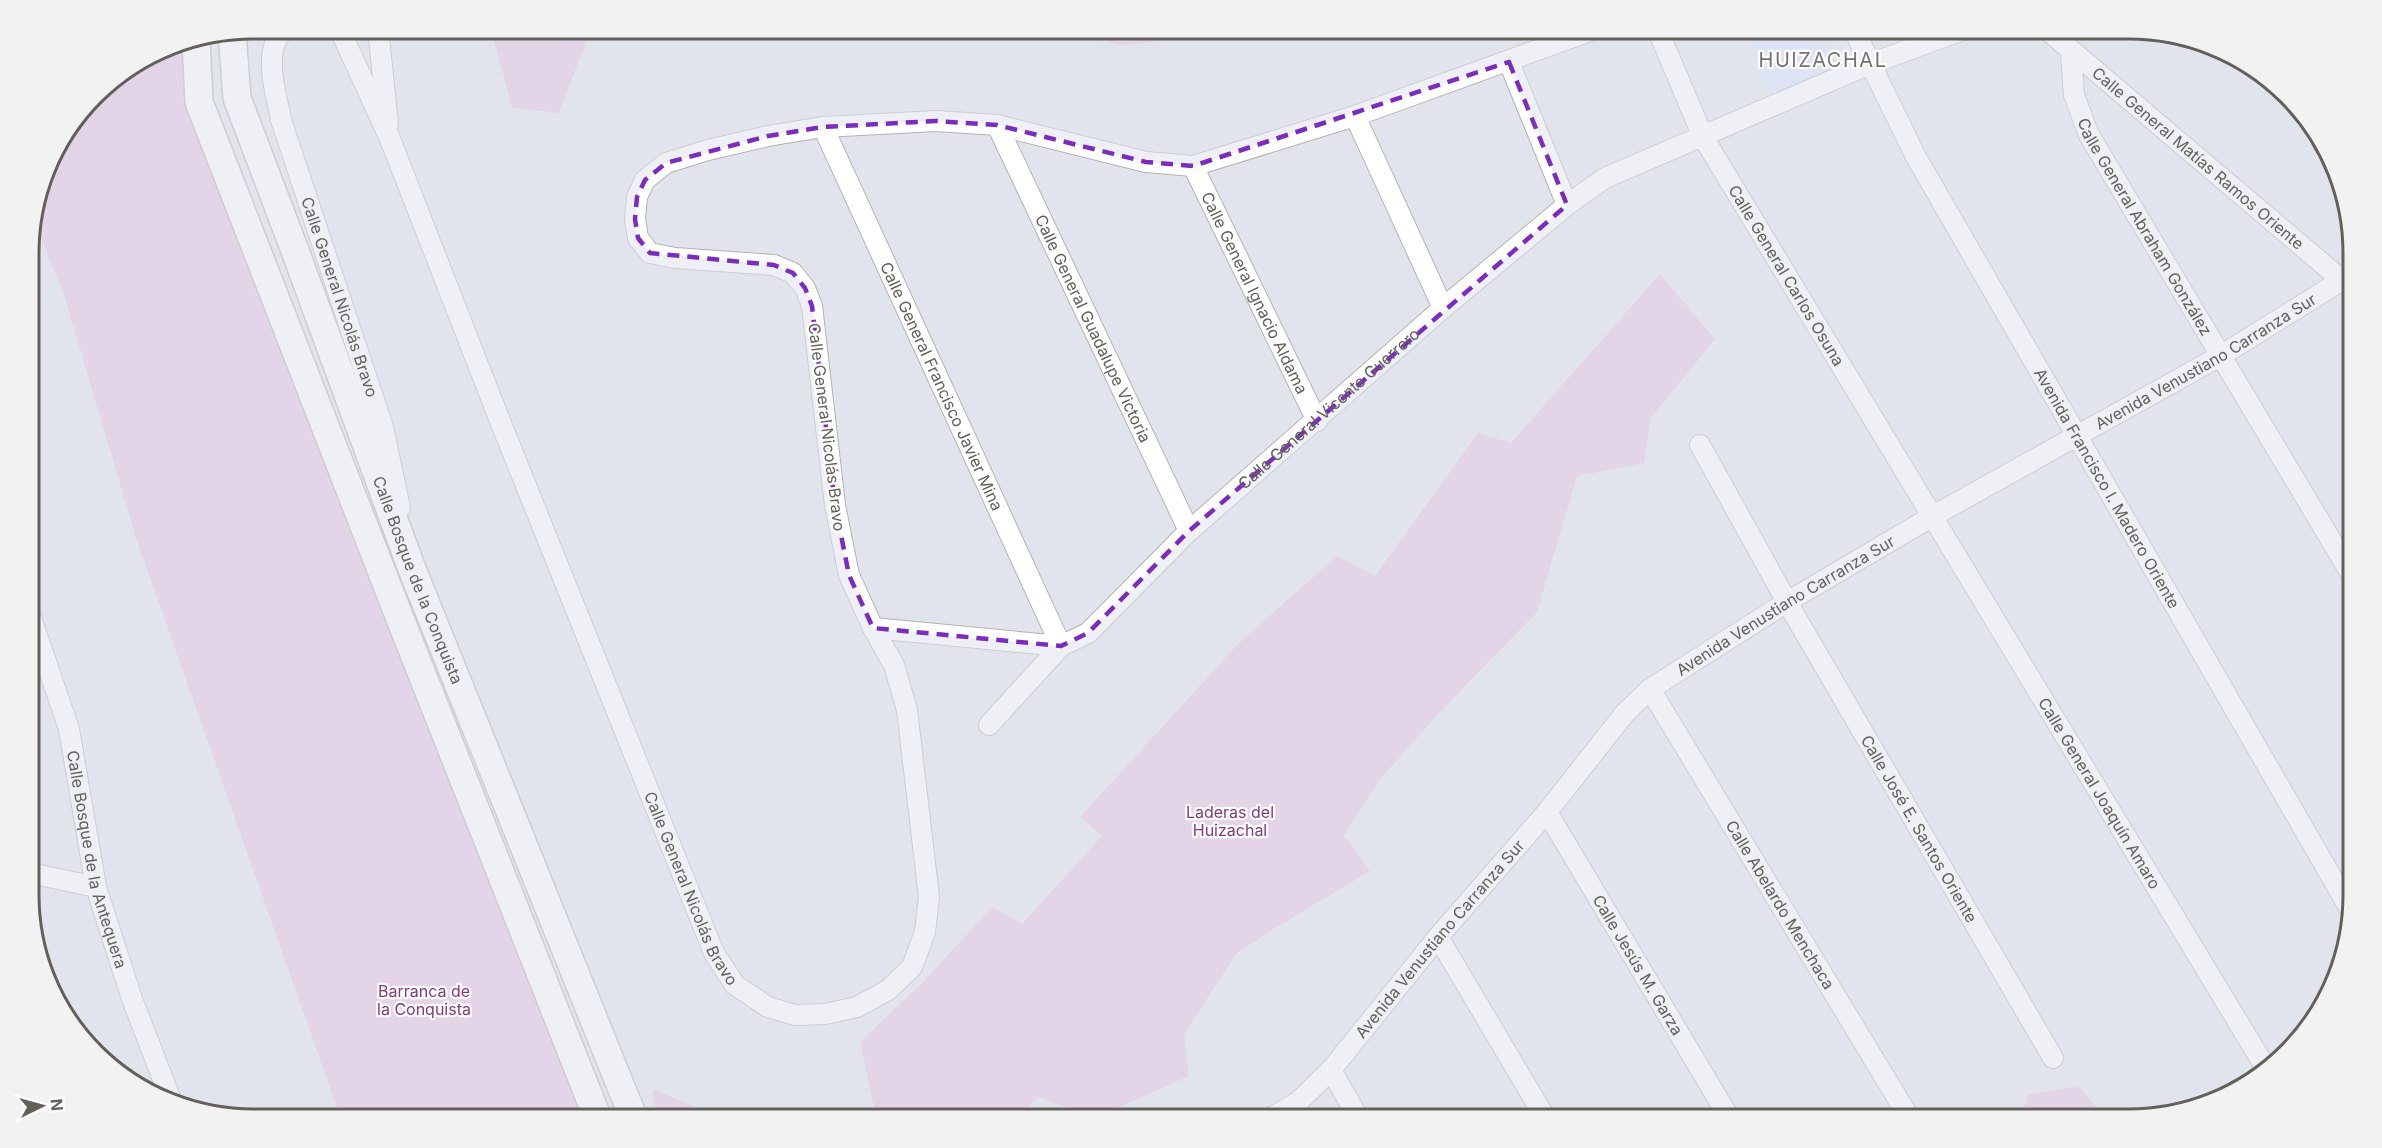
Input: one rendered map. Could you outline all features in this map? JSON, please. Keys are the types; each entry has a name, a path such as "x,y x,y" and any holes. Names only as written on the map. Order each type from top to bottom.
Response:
{"main road":[{"name":"Calle Bosque de la Conquista","path":"233,40 237,98 412,569 630,1109"},
{"name":"Calle Bosque de la Conquista","path":"196,46 199,102 403,627 594,1109"}],"street":[{"name":"Calle General Nicolás Bravo","path":"277,39 273,54 273,79 281,120 383,427 412,569"},
{"name":"Calle General Nicolás Bravo","path":"340,39 390,139 502,426 714,952 735,985 768,1007 795,1015 825,1014 856,1007 888,990 912,967 925,933 929,897 907,710 894,665 873,628 849,575 846,563 835,505 812,306 805,288 793,273 774,265 675,258 650,253 638,238 635,219 637,197 645,180 666,163 708,150 768,136 823,127"},
{"name":"Calle General Nicolás Bravo","path":"379,39 390,139"},
{"path":"823,127 936,121 997,126 1146,162 1193,166 1355,116 1569,39"},
{"name":"Calle General Carlos Osuna","path":"1662,39 1703,137 1933,516"},
{"name":"Avenida Francisco I. Madero Oriente","path":"1858,39 1916,157 2343,897"},
{"name":"Calle General Vicente Guerrero","path":"989,725 1060,646 1088,633 1189,531 1443,308 1567,205 1605,178 1870,64 1938,39"},
{"name":"Calle General Matías Ramos Oriente","path":"2056,39 2343,277"},
{"name":"Calle General Abraham González","path":"2071,53 2074,95 2089,135 2343,560"},
{"path":"1509,62 1567,205"},
{"path":"1355,116 1443,308"},
{"name":"Calle General Guadalupe Victoria","path":"997,126 1189,531"},
{"name":"Calle General Francisco Javier Mina","path":"823,127 1060,646"},
{"name":"Calle General Ignacio Aldama","path":"1193,166 1317,420"},
{"name":"Avenida Venustiano Carranza Sur","path":"1286,1109 1298,1102 1330,1070 1438,937 1547,812 1625,713 1650,689 1787,602 1933,516 2222,355 2343,284"},
{"name":"Calle José E. Santos Oriente","path":"1700,445 1787,602 2053,1058"},
{"name":"Calle General Joaquín Amaro","path":"1933,516 2262,1062"},
{"path":"873,628 1060,646"},
{"name":"Calle Bosque de la Antequera","path":"39,641 69,729 96,887 132,999 168,1091"},
{"name":"Calle Abelardo Menchaca","path":"1650,689 1904,1109"},
{"name":"Calle Jesús M. Garza","path":"1547,812 1724,1109"},
{"path":"39,875 96,887"},
{"path":"1438,937 1540,1109"},
{"path":"1330,1070 1353,1109"}],"highlighted area":[{"path":"1509,62 1567,205 1189,531 1088,633 1061,646 873,628 849,575 835,505 812,306 805,288 793,273 774,265 650,253 638,238 635,219 637,197 645,180 666,163 768,136 823,127 936,121 997,125 1146,162 1193,166"}],"shaded area":[{"path":"1747,39 1823,39 1837,71 1771,95"}],"green space":[{"path":"494,39 606,39 586,42 559,113 512,108"},
{"path":"1098,39 1183,39 1121,45"},
{"name":"Barranca de la Conquista","path":"196,46 199,102 594,1109 337,1109 136,538 64,295 40,235 46,198 61,158 83,123 112,92 134,75 158,61"},
{"name":"Laderas del Huizachal","path":"1660,274 1715,339 1651,418 1644,463 1577,476 1537,612 1440,712 1380,779 1344,835 1370,871 1236,954 1184,1034 1189,1076 1115,1109 1073,1109 1037,1097 1028,1109 875,1109 860,1042 925,980 992,907 1022,924 1102,836 1080,817 1238,644 1337,556 1375,576 1478,433 1511,443"},
{"path":"2079,1087 2098,1109 2023,1109 2028,1094"},
{"path":"653,1089 700,1109 655,1109"}],"district":[{"name":"HUIZACHAL","path":"1823,60"}]}
